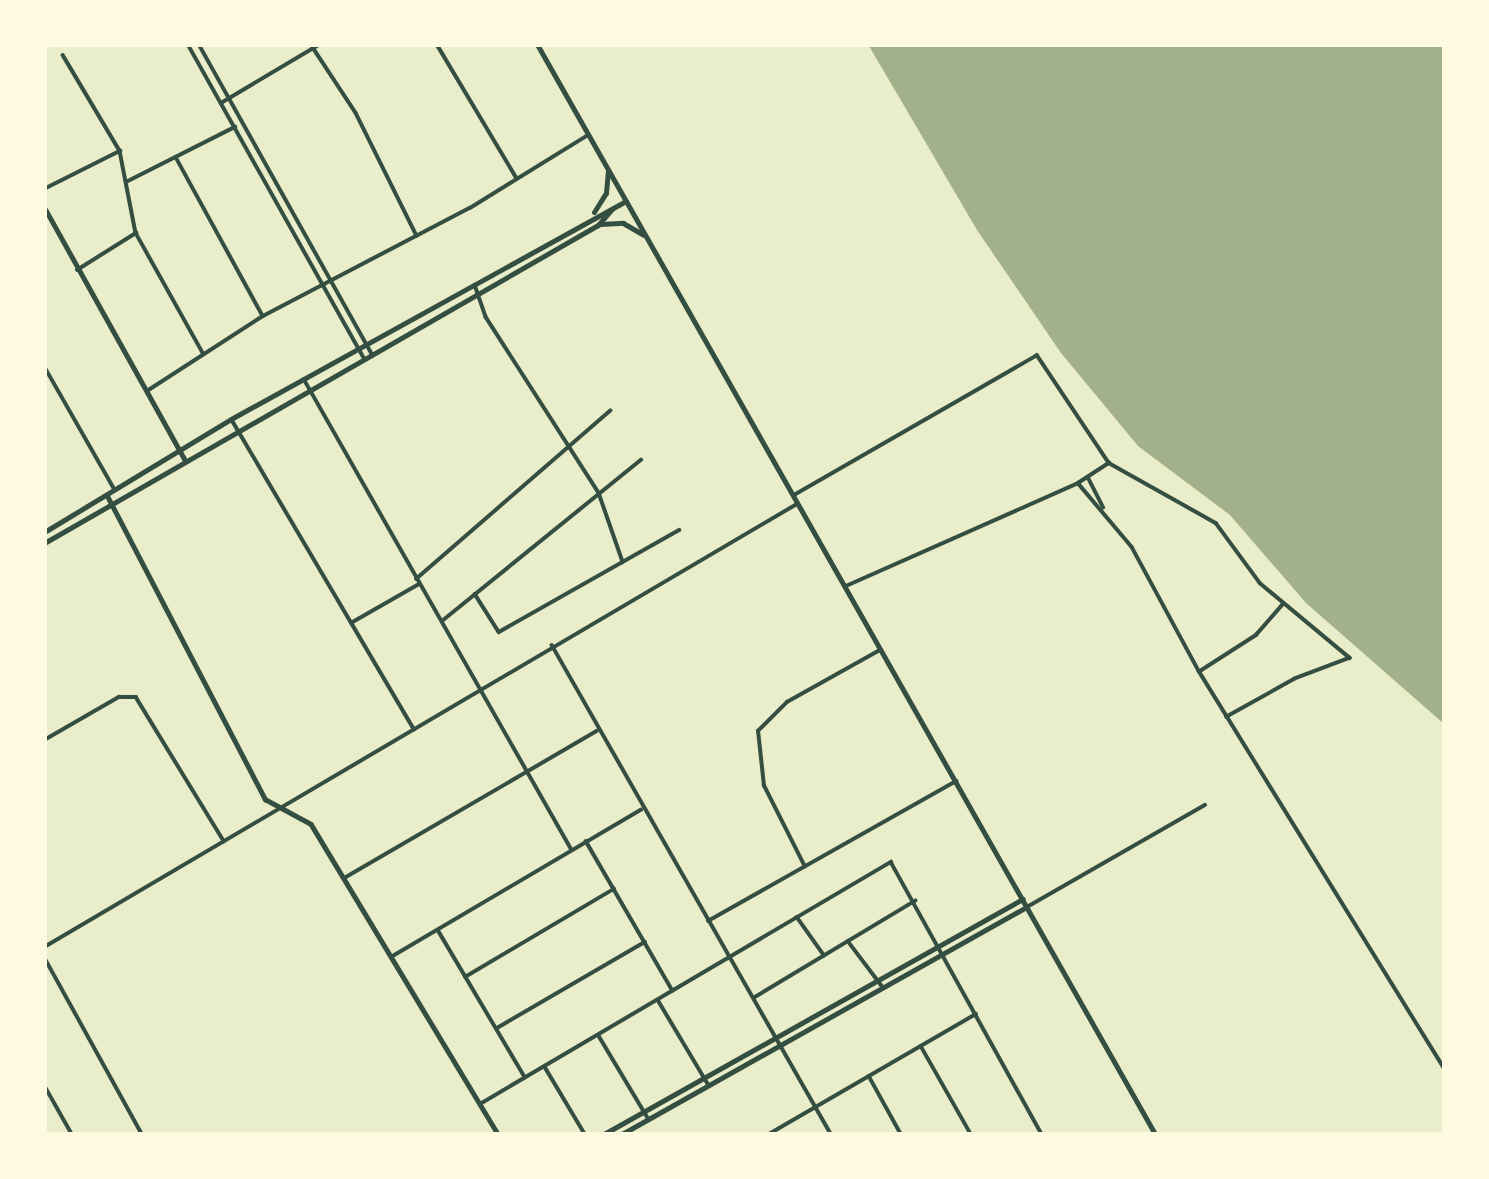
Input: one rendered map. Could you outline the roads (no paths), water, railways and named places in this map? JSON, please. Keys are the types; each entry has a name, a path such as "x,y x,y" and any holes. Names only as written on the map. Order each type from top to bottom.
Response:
{"main road":[{"path":"538,46 1155,1133"},
{"path":"591,216 606,193 608,170"},
{"path":"46,531 231,419 591,216 626,201"},
{"path":"46,541 237,429 598,225 612,209"},
{"path":"598,225 623,223 646,236"},
{"path":"567,230 572,240"}],"street":[{"path":"189,46 364,359"},
{"path":"200,46 372,354"},
{"path":"221,103 315,46 356,113 416,236"},
{"path":"438,46 516,177"},
{"path":"63,55 120,151 128,181 136,233 203,353"},
{"path":"128,181 177,159 235,127"},
{"path":"146,391 263,316 333,282 416,236 589,134"},
{"path":"46,188 120,151"},
{"path":"177,159 263,316"},
{"path":"46,210 76,270 186,460"},
{"path":"76,270 136,233"},
{"path":"474,282 486,317 572,445 599,493 623,562"},
{"path":"794,495 1037,355 1109,463 1216,523 1282,605 1350,658 1295,678 1227,717"},
{"path":"46,369 115,490"},
{"path":"303,379 480,688 526,774 572,850"},
{"path":"351,624 418,582 610,411"},
{"path":"231,419 414,729"},
{"path":"442,621 641,460"},
{"path":"846,586 1078,483 1109,463"},
{"path":"1088,477 1104,509"},
{"path":"1078,483 1104,509 1132,547 1199,671 1444,1068"},
{"path":"107,495 275,809 311,824 346,877 391,957 498,1133"},
{"path":"46,946 552,645 798,503"},
{"path":"475,594 499,632 679,530"},
{"path":"1199,671 1256,635 1282,605"},
{"path":"552,645 641,810 778,1034 831,1133"},
{"path":"805,867 764,786 758,731 787,702 882,649"},
{"path":"46,739 120,697 136,697 224,841"},
{"path":"346,877 597,731"},
{"path":"708,921 956,781"},
{"path":"622,1133 1027,907 1034,898 1205,804"},
{"path":"391,957 641,810"},
{"path":"586,841 673,991"},
{"path":"480,1104 599,1036 887,862 896,866 1042,1133"},
{"path":"465,977 614,889"},
{"path":"604,1133 878,978 1023,899 1034,898"},
{"path":"755,997 915,901"},
{"path":"797,917 824,955"},
{"path":"438,930 525,1077"},
{"path":"848,941 882,986"},
{"path":"497,1028 645,942"},
{"path":"46,960 142,1133"},
{"path":"658,1000 708,1084"},
{"path":"769,1133 976,1014"},
{"path":"599,1036 648,1118"},
{"path":"921,1046 971,1133"},
{"path":"545,1066 585,1133"},
{"path":"869,1076 901,1133"},
{"path":"46,1088 72,1133"}]}
